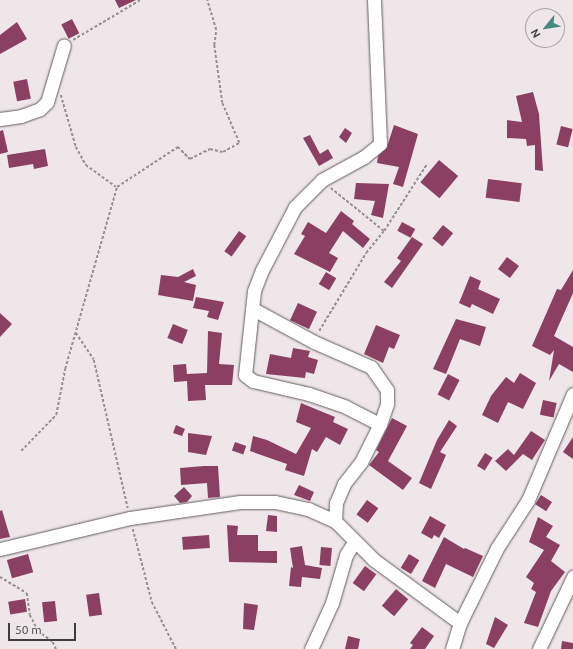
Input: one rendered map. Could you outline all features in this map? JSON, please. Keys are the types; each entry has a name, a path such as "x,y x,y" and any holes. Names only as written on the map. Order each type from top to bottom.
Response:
{"street":[{"path":"374,0 380,144 376,150 322,180 295,207 262,270 254,291 245,375 248,379 316,397 346,407 380,424"},
{"path":"0,119 21,116 40,109 47,102 64,45"},
{"path":"253,309 314,342 372,367 379,375 387,396 380,424 361,462 344,484 336,503 335,521"},
{"path":"452,649 460,623 498,548 528,500 573,394"},
{"path":"0,549 130,518 240,502 275,502 308,509 335,521 354,542 374,560 460,623"},
{"path":"312,649 332,603 346,555 354,542"},
{"path":"538,649 573,577"}],"path":[{"path":"64,45 140,0"},
{"path":"21,451 56,415 76,333 117,187 178,147 190,159 210,149 223,152 239,143 222,103 214,44 216,30 207,0"},
{"path":"61,95 76,148 86,165 117,187"},
{"path":"314,342 324,319 366,253 384,231 427,164"},
{"path":"322,180 384,231"},
{"path":"76,333 94,360 130,518 152,602 176,649"},
{"path":"0,577 27,593 30,615 38,631 53,642 56,649"}],"building":[{"path":"115,0 136,0 119,8"},
{"path":"72,19 79,33 69,39 61,24"},
{"path":"17,22 27,39 0,54 0,35"},
{"path":"27,79 31,99 17,101 13,82"},
{"path":"533,92 539,114 543,171 535,170 535,145 527,146 526,139 507,138 507,120 522,122 516,96"},
{"path":"394,125 418,134 403,187 393,184 399,167 377,163 378,156 387,147"},
{"path":"561,126 573,129 568,147 556,144"},
{"path":"345,128 352,133 346,143 339,137"},
{"path":"3,130 8,152 0,154 0,131"},
{"path":"310,135 320,154 328,149 333,158 319,166 303,138"},
{"path":"45,149 48,166 34,169 33,164 9,168 7,155"},
{"path":"439,160 458,176 440,198 420,182"},
{"path":"488,179 522,183 519,202 486,198"},
{"path":"356,183 389,184 383,218 371,215 375,201 354,199"},
{"path":"341,211 354,221 352,224 370,239 363,248 343,231 329,253 338,258 330,272 294,254 305,236 301,234 308,222 326,233"},
{"path":"402,222 415,229 411,238 397,231"},
{"path":"443,225 453,233 442,246 432,238"},
{"path":"239,231 246,236 232,257 224,251"},
{"path":"412,237 423,244 392,288 384,282 401,261 397,258"},
{"path":"507,257 519,266 510,278 498,269"},
{"path":"193,269 196,276 184,282 196,285 193,301 158,295 161,275 178,277"},
{"path":"573,270 573,293 554,336 573,347 573,372 559,364 549,381 554,350 550,355 532,346 557,289 561,290"},
{"path":"326,272 336,278 329,290 319,284"},
{"path":"470,276 481,281 478,289 500,299 493,314 472,304 470,308 459,303"},
{"path":"196,297 224,302 218,320 207,317 209,311 193,308"},
{"path":"298,303 317,312 309,329 290,320"},
{"path":"0,313 12,324 0,337"},
{"path":"456,319 486,327 480,346 460,339 446,374 433,369"},
{"path":"173,324 188,330 182,344 167,338"},
{"path":"376,325 400,335 394,349 389,347 383,363 364,354"},
{"path":"208,331 222,333 219,364 234,365 232,385 205,385 206,400 188,401 187,381 174,382 173,365 186,364 187,374 207,373"},
{"path":"293,348 310,351 308,357 318,360 314,374 306,372 305,378 266,374 270,354 291,358"},
{"path":"520,373 536,383 523,409 508,402 498,423 482,415 491,396 506,377 514,383"},
{"path":"448,374 460,380 449,400 438,394"},
{"path":"543,400 557,403 554,418 540,415"},
{"path":"301,403 335,417 333,422 348,429 340,445 326,437 317,452 312,449 304,476 285,470 287,464 250,451 253,436 267,440 296,454 311,428 296,422"},
{"path":"392,418 407,426 388,461 412,478 403,490 369,465 379,452 376,450"},
{"path":"449,420 457,426 440,452 446,455 431,489 419,483 437,440"},
{"path":"176,425 185,429 182,436 173,433"},
{"path":"531,431 545,440 532,460 523,454 506,471 495,461 508,449 514,455"},
{"path":"188,433 212,436 206,455 188,452"},
{"path":"573,437 573,459 563,452"},
{"path":"235,442 246,446 243,455 232,450"},
{"path":"485,453 493,458 485,470 477,466"},
{"path":"218,466 220,497 208,498 207,483 181,485 180,468"},
{"path":"299,485 314,492 310,501 294,495"},
{"path":"184,487 192,496 187,502 180,503 174,496"},
{"path":"541,495 552,502 546,511 535,504"},
{"path":"367,500 378,508 368,523 356,515"},
{"path":"2,510 10,537 0,539 0,511"},
{"path":"268,515 277,516 277,532 266,531"},
{"path":"430,516 446,525 439,538 434,535 432,539 421,533"},
{"path":"538,517 553,526 546,537 560,545 551,561 565,572 551,591 538,627 524,623 536,592 531,589 534,583 526,577 544,550 529,542"},
{"path":"227,525 238,526 237,535 258,535 258,551 277,551 277,563 229,562"},
{"path":"209,535 210,548 183,550 182,537"},
{"path":"444,537 464,549 465,548 483,556 473,577 446,564 435,588 422,581"},
{"path":"302,546 305,565 322,568 320,579 302,577 301,587 289,586 291,567 293,568 290,548"},
{"path":"321,547 332,548 330,566 319,565"},
{"path":"28,554 33,572 12,578 7,560"},
{"path":"409,554 419,560 411,574 401,568"},
{"path":"365,566 376,574 364,591 353,583"},
{"path":"396,589 408,599 394,616 382,606"},
{"path":"99,593 102,615 89,617 86,595"},
{"path":"25,599 27,612 10,614 8,602"},
{"path":"55,601 57,621 44,622 42,602"},
{"path":"244,603 258,605 254,630 243,629"},
{"path":"495,617 508,625 494,648 486,644"},
{"path":"422,627 434,636 425,649 410,649 413,645 410,643"},
{"path":"348,636 360,639 358,649 345,649"},
{"path":"562,641 573,643 573,649 561,649"}]}
